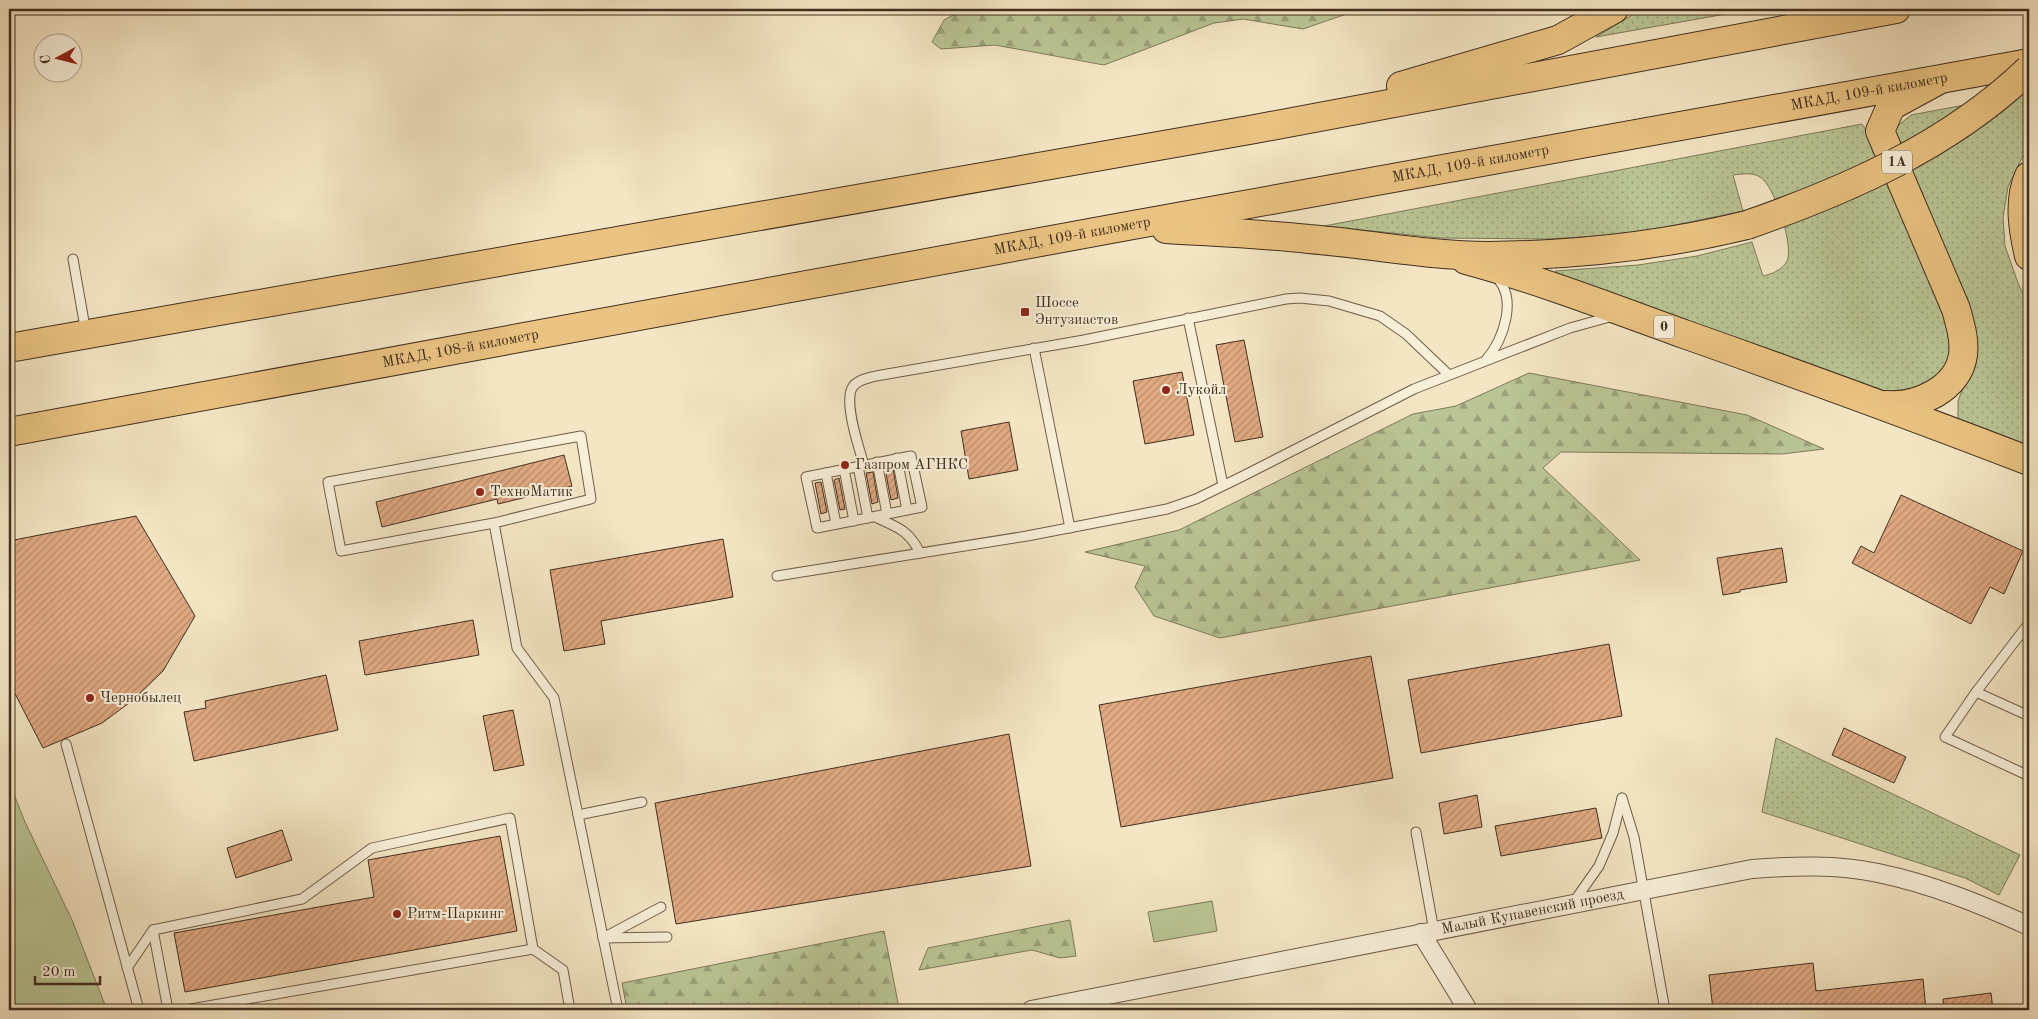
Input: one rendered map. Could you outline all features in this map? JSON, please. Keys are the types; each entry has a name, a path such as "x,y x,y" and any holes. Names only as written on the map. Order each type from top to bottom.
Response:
{"main road":[{"path":"1255,129 1558,40 1614,9"},
{"path":"9,348 898,190 1255,129 1896,9"},
{"name":"МКАД, 109-й километр","path":"913,266 1122,226 2029,63"},
{"name":"1A","path":"1444,254 1497,256 1632,248 1688,239 1747,224 1807,204 1874,175 1957,128 2029,69"},
{"path":"1882,405 1913,404 1942,389 1960,366 1963,354 1963,340 1956,309 1880,131 1891,106 1942,78"},
{"path":"2029,176 2023,189 2023,229 2029,256"},
{"name":"0","path":"1122,226 1309,238 1444,254 1481,264 1626,313 2029,460"},
{"name":"МКАД, 108-й километр","path":"9,432 913,266"}],"street":[{"name":"Малый Купавенский проезд","path":"1031,1010 1053,1008 1427,932 1752,869 1791,866 1876,872 1920,883 1968,899 2029,926"},
{"path":"1427,932 1468,1010"}],"lane":[{"path":"73,259 87,334"},
{"path":"1481,264 1498,279 1505,294 1506,308 1501,336 1486,360"},
{"path":"871,518 850,409 852,388 858,382 876,376 1034,348 1286,299 1329,301 1364,309 1393,324 1449,375"},
{"path":"777,576 1070,528 1167,510 1223,486 1414,389 1589,322 1626,313"},
{"path":"1188,318 1223,486"},
{"path":"1034,348 1070,528"},
{"path":"581,436 591,499 494,523 341,551 328,482 581,436"},
{"path":"911,456 922,507 817,528 806,476 861,466 911,456"},
{"path":"897,458 908,510"},
{"path":"877,462 887,514"},
{"path":"844,469 854,521"},
{"path":"826,473 836,524"},
{"path":"871,518 906,531 913,538 920,553"},
{"path":"494,523 517,648 554,698"},
{"path":"2029,623 1976,692 1945,738 2029,776"},
{"path":"549,680 618,1010"},
{"path":"1976,692 2029,716"},
{"path":"66,744 139,1010"},
{"path":"1572,904 1599,866 1613,833 1622,798 1634,837 1666,1010"},
{"path":"578,815 642,802"},
{"path":"127,968 152,930 302,899 372,848 510,818 532,949"},
{"path":"1416,832 1427,932"},
{"path":"603,938 661,907"},
{"path":"152,930 168,1010"},
{"path":"603,938 667,937"},
{"path":"185,1010 532,949 563,970 570,1010"}],"green space":[{"path":"964,9 1361,9 1303,29 1243,19 1214,23 1104,65 995,45 941,49 932,42 944,20"},
{"path":"1642,9 1754,9 1596,37"},
{"path":"2029,93 2029,143 2008,187 2003,218 2005,246 2018,283 2029,306 2029,449 1958,421 1958,401 1971,366 1894,141 1895,128 1911,115"},
{"path":"1862,124 1872,139 1948,314 1954,347 1939,378 1918,391 1892,396 1567,279 1555,271 1638,265 1697,256 1752,242 1763,276 1775,272 1786,263 1788,256 1786,232 1777,204 1766,182 1754,174 1733,175 1743,211 1632,234 1548,239 1440,238 1324,226"},
{"path":"1529,373 1747,415 1824,449 1782,454 1561,452 1543,468 1640,560 1220,638 1154,616 1135,587 1145,566 1085,552 1179,530 1413,414 1456,406"},
{"path":"1776,738 2020,855 1999,895 1965,878 1762,812"},
{"path":"9,782 25,822 72,920 107,1010 9,1010"},
{"path":"1212,901 1217,931 1154,942 1148,912"},
{"path":"1070,920 1076,956 1060,958 1032,950 919,970 928,948"},
{"path":"884,931 899,1008 883,1010 627,1010 622,983"}],"building":[{"path":"1244,340 1263,437 1235,442 1216,345"},
{"path":"1182,372 1194,435 1145,444 1133,381"},
{"path":"1009,422 1018,470 969,479 961,431"},
{"name":"ТехноМатик","path":"564,455 572,486 498,504 497,499 382,527 376,502"},
{"path":"893,468 898,498 891,500 885,469"},
{"path":"873,472 878,502 872,504 866,473"},
{"path":"839,478 845,509 840,510 834,480"},
{"path":"821,482 827,512 821,514 815,483"},
{"path":"1901,495 2023,551 2004,594 1990,587 1971,624 1852,563 1861,546 1874,553"},
{"path":"136,516 195,616 163,671 133,700 102,723 43,748 9,682 9,541"},
{"path":"723,539 733,597 601,621 605,644 564,651 550,570"},
{"path":"1782,548 1787,582 1740,590 1740,592 1723,595 1717,558"},
{"path":"473,620 479,655 365,675 359,641"},
{"path":"1609,644 1622,716 1421,753 1408,680"},
{"path":"1371,656 1393,778 1121,827 1099,705"},
{"path":"326,675 338,730 194,761 184,712 206,708 205,701"},
{"path":"513,710 524,765 494,771 483,716"},
{"path":"1844,728 1906,757 1894,783 1832,755"},
{"path":"1009,734 1031,866 676,924 655,803"},
{"path":"1477,795 1482,827 1444,834 1439,803"},
{"path":"1596,808 1602,838 1501,856 1495,826"},
{"path":"282,830 292,860 236,878 227,848"},
{"name":"Ритм-Паркинг","path":"500,836 517,931 185,992 174,933 374,897 368,860"},
{"path":"1813,963 1816,991 1923,979 1926,1010 1713,1010 1709,975"},
{"path":"1991,993 1993,1010 1944,1010 1943,999"}],"place":[{"name":"Шоссе Энтузиастов","path":"1025,312"},
{"name":"Лукойл","path":"1166,390"},
{"name":"Газпром АГНКС","path":"845,465"},
{"name":"ТехноМатик","path":"480,492"},
{"name":"Чернобылец","path":"90,698"},
{"name":"Ритм-Паркинг","path":"397,914"}]}
